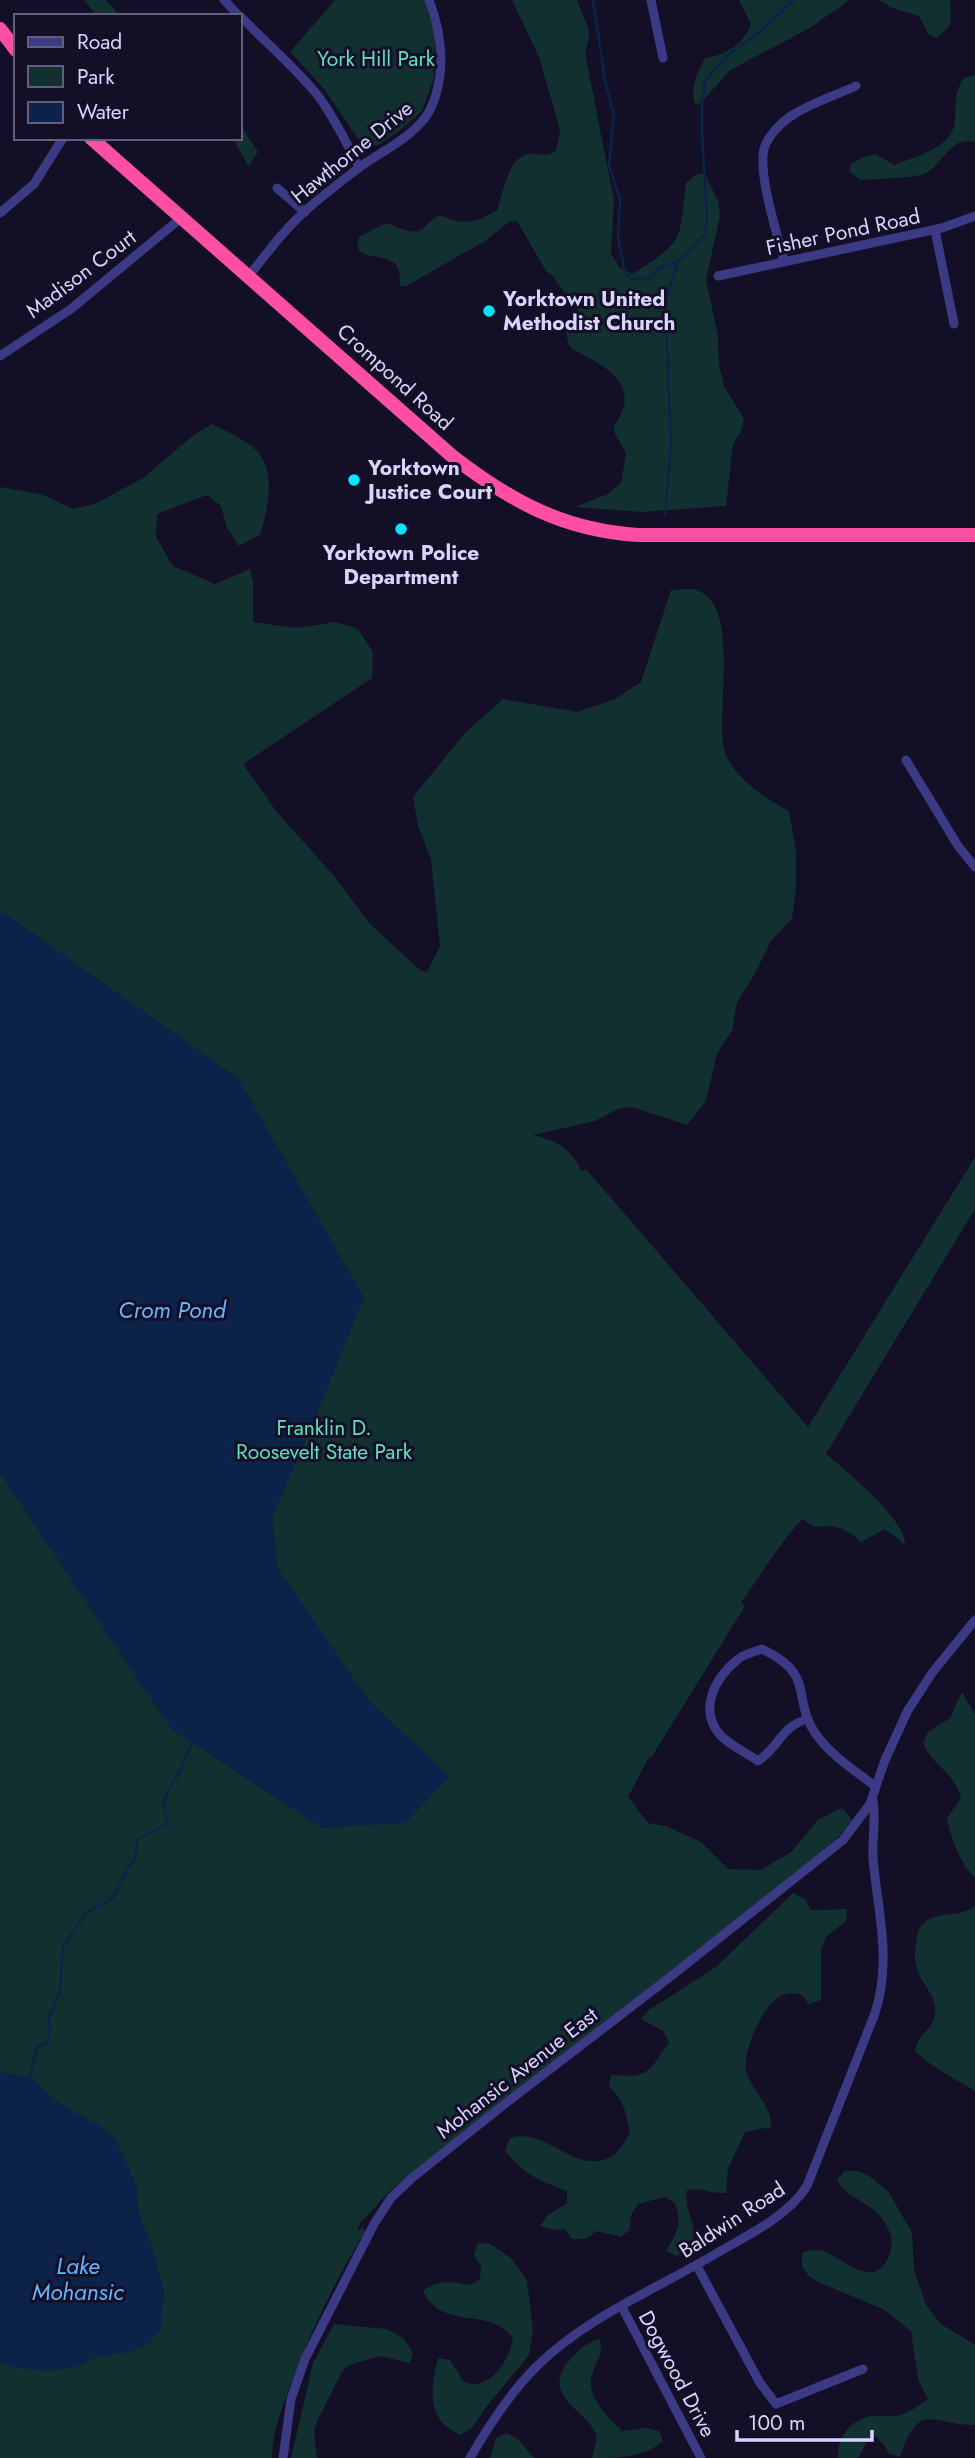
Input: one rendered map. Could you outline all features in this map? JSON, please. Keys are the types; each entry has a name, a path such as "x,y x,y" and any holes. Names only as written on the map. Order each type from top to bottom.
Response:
{"highway":[{"path":"0,29 14,47"},
{"name":"Crompond Road","path":"92,140 452,456 495,488 523,504 558,519 604,531 638,535 975,535"}],"street":[{"path":"224,0 238,14"},
{"name":"Hawthorne Drive","path":"249,275 281,235 305,212 359,167 413,129 429,112 435,96 442,48 436,17 429,0"},
{"path":"651,0 663,58"},
{"path":"242,18 292,65 319,98 333,117 359,167"},
{"path":"784,262 765,179 763,154 767,141 794,113 856,86"},
{"path":"0,213 34,184 63,140"},
{"path":"277,188 305,212"},
{"name":"Fisher Pond Road","path":"718,276 935,230 975,216"},
{"name":"Madison Court","path":"0,356 71,309 181,218"},
{"path":"935,230 954,324"},
{"path":"906,760 958,846 975,867"},
{"name":"Baldwin Road","path":"470,2458 498,2412 537,2367 568,2341 767,2222 801,2195 814,2172 883,1986 884,1961 873,1861 875,1792 892,1741 908,1710 932,1673 975,1620"},
{"path":"808,1719 793,1723 770,1754 758,1761 722,1736 709,1712 710,1693 738,1658 762,1649 780,1657 795,1671 808,1719 818,1737 875,1792"},
{"name":"Mohansic Avenue East","path":"283,2458 291,2399 305,2359 374,2224 391,2198 496,2110 827,1854 854,1827 875,1792"},
{"path":"696,2266 760,2383 776,2404 863,2369"},
{"name":"Dogwood Drive","path":"622,2307 701,2458"}],"green space":[{"path":"84,0 106,0 118,14 95,14"},
{"name":"York Hill Park","path":"335,0 425,0 435,36 434,77 422,111 378,145 362,145 325,90 290,52"},
{"path":"512,0 577,0 589,31 585,53 614,200 611,253 619,267 632,274 673,244 681,226 686,183 697,174 705,174 718,201 720,216 706,280 718,336 719,365 724,386 744,419 741,432 733,444 726,506 642,512 575,507 608,494 621,483 626,453 615,434 614,426 625,399 623,388 608,370 572,349 568,343 566,330 576,319 578,311 552,275 546,271 517,221 509,222 485,241 406,286 400,286 399,270 393,262 365,254 357,246 359,237 386,223 404,230 417,231 440,215 463,222 483,217 498,209 507,176 516,161 529,154 546,155 556,151 560,130 539,57"},
{"path":"739,0 849,0 810,28 730,70 702,102 696,105 693,88 705,58 720,54 739,43 751,24"},
{"path":"879,0 950,0 949,26 936,38 929,35 919,16 892,8"},
{"path":"975,75 975,142 960,142 932,169 921,175 860,180 849,171 851,164 864,157 876,154 894,165 940,145 953,130 956,98 961,83 964,78"},
{"path":"242,127 258,152 248,166 234,140 242,140"},
{"name":"Franklin D. Roosevelt State Park","path":"212,424 247,443 257,451 264,462 269,485 260,535 239,546 227,528 221,506 207,495 157,514 156,537 173,566 215,584 250,569 253,582 253,622 297,628 335,622 358,629 373,652 372,678 243,764 276,811 334,876 370,924 420,970 427,972 440,946 431,859 418,826 413,797 465,733 503,699 577,712 615,699 641,682 671,590 693,589 708,597 718,613 724,659 724,749 734,769 742,777 760,793 789,811 796,852 792,919 771,941 737,1002 732,1031 717,1053 706,1101 687,1125 632,1107 618,1109 595,1121 533,1135 562,1147 582,1171 586,1169 808,1427 975,1157 975,1209 826,1454 886,1509 903,1535 905,1545 885,1529 861,1542 840,1528 815,1527 802,1519 741,1602 745,1606 651,1758 649,1757 628,1797 648,1823 666,1826 701,1842 728,1869 761,1870 791,1852 819,1819 842,1808 853,1821 833,1842 793,1875 390,2191 361,2222 357,2231 363,2228 365,2232 324,2306 281,2411 272,2458 0,2458 0,487 41,494 73,509 95,504 143,478 195,434"},
{"path":"962,1692 975,1714 975,1878 957,1850 947,1818 961,1798 953,1781 923,1743 928,1732 950,1718"},
{"path":"793,1893 805,1899 811,1910 847,1909 846,1921 826,1937 821,1950 821,2000 809,2004 801,1994 784,1995 769,2006 758,2024 746,2056 747,2074 769,2112 771,2127 745,2132 728,2168 726,2193 687,2190 694,2233 687,2248 677,2256 666,2251 676,2233 679,2217 675,2203 664,2197 638,2204 631,2215 630,2229 621,2237 596,2231 586,2239 572,2239 565,2229 553,2230 540,2226 547,2216 567,2203 567,2191 540,2180 517,2165 505,2150 510,2138 524,2136 537,2139 587,2161 600,2161 617,2153 630,2132 621,2102 609,2087 611,2075 641,2074 651,2067 669,2043 663,2031 641,2019 649,2010 716,1967"},
{"path":"975,1906 975,2091 935,2067 915,2051 919,2040 934,2019 935,2008 917,1969 915,1956 917,1934 924,1923"},
{"path":"845,2171 858,2171 869,2176 888,2191 912,2233 914,2270 926,2305 941,2324 975,2345 975,2425 929,2419 921,2421 907,2439 900,2457 889,2454 875,2436 866,2443 858,2458 838,2458 845,2432 861,2419 900,2415 928,2399 918,2379 911,2331 883,2309 818,2282 808,2275 802,2266 802,2253 812,2250 831,2254 866,2272 874,2272 888,2258 892,2242 889,2231 875,2211 842,2187 837,2180"},
{"path":"489,2243 512,2259 527,2281 533,2330 529,2355 472,2428 461,2435 442,2422 433,2404 433,2382 438,2358 450,2360 463,2381 482,2383 501,2367 513,2338 503,2328 491,2322 442,2311 431,2303 423,2291 440,2283 470,2285 480,2279 481,2266 474,2256 477,2244"},
{"path":"334,2324 387,2329 404,2339 413,2354 410,2363 380,2356 349,2365 342,2372 317,2421 314,2432 317,2458 291,2458 313,2363"},
{"path":"600,2339 600,2354 591,2383 595,2398 622,2431 646,2428 659,2431 663,2441 648,2451 621,2457 592,2458 596,2436 592,2427 563,2395 561,2374 569,2361 583,2347"},
{"path":"507,2433 519,2440 534,2458 490,2458 496,2438"}],"water":[{"name":"Crom Pond","path":"3,912 238,1078 364,1297 273,1515 277,1567 370,1702 450,1777 405,1823 322,1828 172,1730 0,1473 0,914"},
{"name":"Lake Mohansic","path":"0,2072 30,2077 64,2107 103,2127 117,2142 137,2187 139,2214 151,2243 164,2291 161,2328 148,2345 130,2352 94,2358 75,2367 49,2371 17,2368 0,2363"}],"waterway":[{"path":"593,0 605,80 614,115 609,166 620,199 618,237 625,272 629,278 649,278 658,268 678,262"},
{"path":"665,515 671,444 665,303 678,262 705,234 707,218 702,134 705,81 727,56 762,30 794,0"},
{"path":"30,2077 37,2048 48,2041 49,2017 60,1992 63,1946 88,1911 112,1899 128,1867 135,1860 138,1839 165,1825 167,1818 163,1805 192,1743"}],"place":[{"name":"Yorktown United Methodist Church","path":"489,311"},
{"name":"Yorktown Justice Court","path":"354,480"},
{"name":"Yorktown Police Department","path":"401,529"}]}
